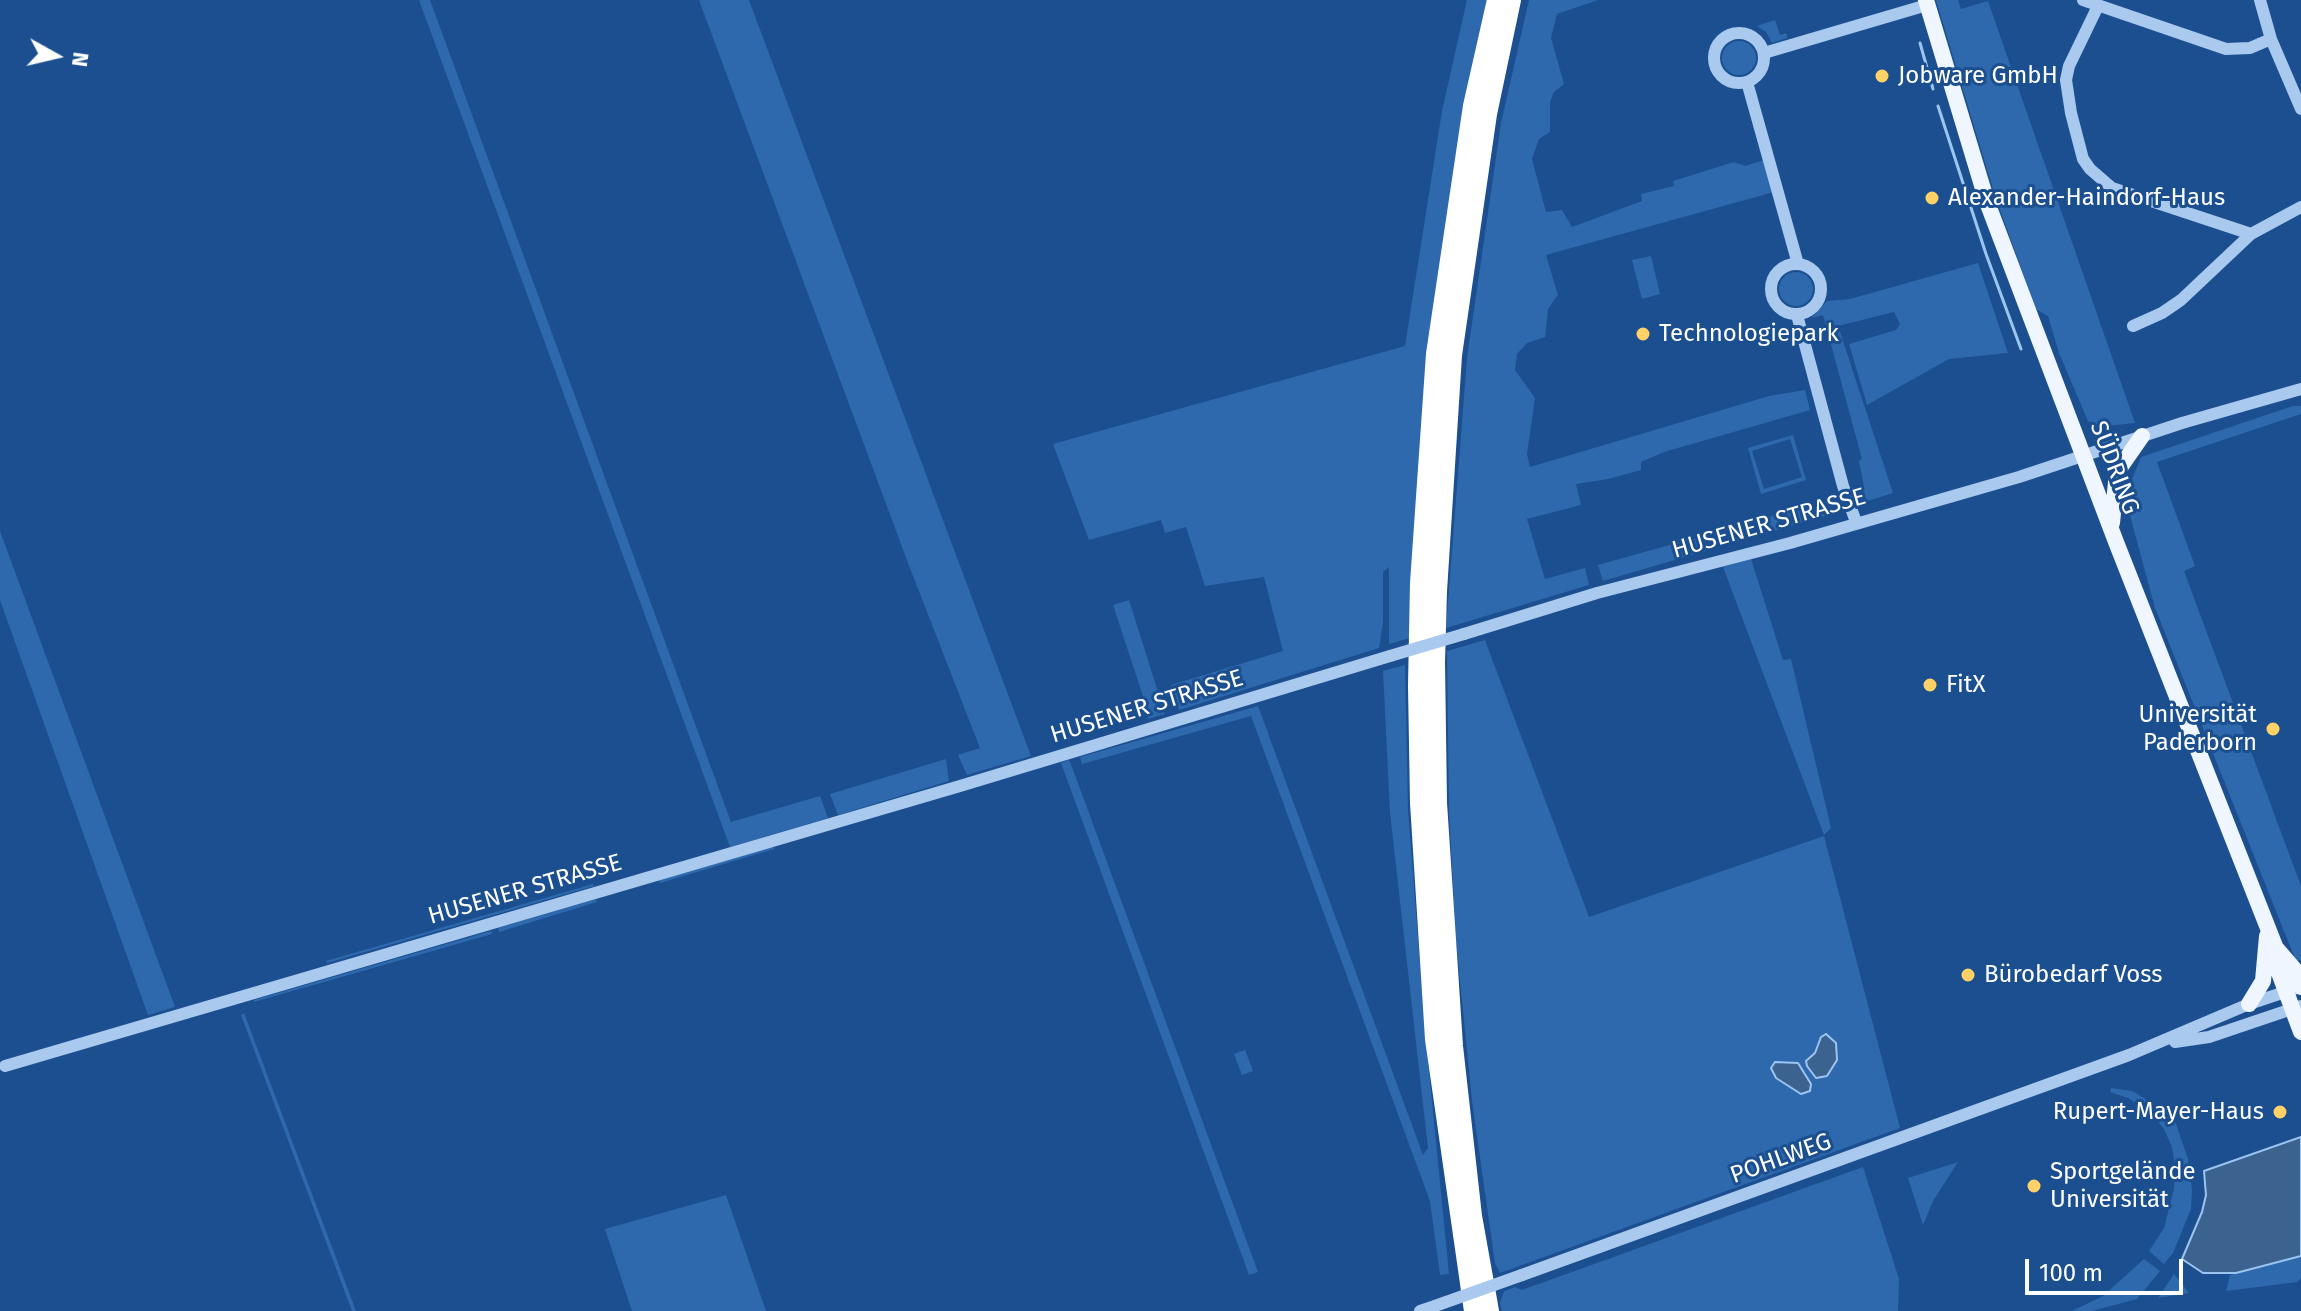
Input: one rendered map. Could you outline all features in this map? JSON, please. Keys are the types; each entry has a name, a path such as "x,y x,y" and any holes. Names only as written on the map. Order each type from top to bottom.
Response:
{"highway":[{"path":"1474,1311 1435,1039 1420,803 1418,686 1420,583 1436,354 1473,106 1497,0"},
{"path":"1489,1311 1472,1216 1453,1046 1437,803 1435,662 1452,355 1487,114 1511,0"}],"main road":[{"name":"SÜDRING","path":"1927,3 1987,202 2275,946 2278,970 2296,989 2301,1032"},
{"path":"2112,529 2117,472 2142,436"},
{"path":"2249,1004 2263,981 2267,926"}],"street":[{"path":"2083,0 2226,49 2250,48 2271,39"},
{"path":"2260,0 2271,39 2301,109"},
{"path":"1764,53 1927,3"},
{"path":"2098,6 2069,66 2066,80 2083,159 2112,188 2251,234"},
{"path":"1746,34 1758,41 1764,53 1761,71 1747,82 1733,83 1721,76 1715,65 1717,46 1726,36 1746,34"},
{"path":"1747,82 1798,264"},
{"path":"2133,326 2181,300 2251,234 2301,207"},
{"path":"1798,264 1817,274 1822,290 1820,299 1811,310 1797,315 1783,312 1773,300 1771,287 1780,269 1798,264"},
{"path":"1797,315 1843,486 1856,522"},
{"name":"HUSENER STRASSE","path":"5,1066 960,786 1597,593 1790,543 2301,389"},
{"name":"POHLWEG","path":"1420,1311 2156,1045 2249,1004 2296,989"},
{"name":"POHLWEG","path":"2156,1045 2209,1037 2297,1007"}],"shaded area":[{"path":"419,0 430,0 731,822 820,796 828,818 730,847"},
{"path":"699,0 749,0 1031,756 967,775 958,755 980,748"},
{"path":"1467,0 1488,0 1410,638 1389,644 1389,567 1383,572 1383,623 1379,648 1179,710 1171,685 1283,651 1264,577 1205,586 1186,527 1165,533 1161,520 1089,540 1053,444 1405,346 1442,111"},
{"path":"1529,0 1598,0 1557,14 1551,38 1564,84 1554,92 1550,102 1550,132 1539,139 1532,159 1546,212 1562,210 1572,227 1642,201 1641,194 1674,186 1673,181 1734,162 1745,166 1764,160 1774,192 1546,255 1558,295 1548,309 1545,337 1527,343 1517,354 1515,370 1535,398 1527,454 1530,467 1769,396 1805,390 1810,410 1664,452 1641,462 1641,470 1576,484 1581,505 1527,519 1545,579 1585,568 1589,585 1446,628 1467,358 1501,123"},
{"path":"1936,0 1958,0 1961,9 1988,1 2135,423 2097,427 2088,421 2059,353 2048,316 2036,309 1996,199"},
{"path":"1775,20 1780,35 1786,33 1787,38 1772,43 1766,32 1757,26"},
{"path":"1739,41 1751,46 1756,58 1751,70 1739,75 1727,70 1722,58 1727,46"},
{"path":"1651,256 1660,294 1642,299 1632,260"},
{"path":"1978,263 2008,353 1949,359 1867,405 1849,344 1896,330 1900,324 1894,312 1838,326 1893,493 1858,504 1855,498 1864,487 1859,461 1862,459 1823,315 1812,318 1827,301 1850,299"},
{"path":"1796,272 1808,277 1813,289 1808,301 1796,306 1784,301 1779,289 1784,277"},
{"path":"2293,406 2301,406 2301,414 2157,462 2195,566 2184,571 2301,886 2301,960 2296,961 2155,608 2125,497 2141,457"},
{"path":"1793,435 1806,480 1761,494 1748,448","holes":["1790,439 1802,477 1764,489 1752,451"]},
{"path":"1830,500 1835,513 1603,581 1598,565"},
{"path":"0,531 175,1007 148,1015 0,600"},
{"path":"1751,559 1783,660 1791,659 1831,828 1824,835 1723,567"},
{"path":"1129,600 1165,714 1148,719 1113,605"},
{"path":"1485,640 1589,917 1824,836 1900,1128 1500,1273 1495,1263 1472,1101 1456,940 1449,811 1447,651"},
{"path":"1405,665 1408,809 1449,1274 1440,1275 1430,1201 1251,716 1082,764 1080,757 1258,706 1423,1155 1428,1148 1390,813 1383,671"},
{"path":"946,759 949,781 838,815 830,794"},
{"path":"1069,760 1258,1272 1249,1275 1061,763"},
{"path":"773,846 774,849 660,883 659,880"},
{"path":"593,884 594,886 326,961"},
{"path":"596,899 597,902 499,932 498,928"},
{"path":"491,931 492,934 254,1002 254,1000"},
{"path":"244,1013 356,1311 352,1311 241,1015"},
{"path":"1826,1034 1836,1043 1837,1060 1827,1076 1816,1078 1806,1061 1815,1053 1821,1037"},
{"path":"1245,1050 1253,1071 1242,1075 1234,1054"},
{"path":"1775,1062 1798,1063 1811,1084 1810,1091 1801,1094 1776,1078 1771,1068"},
{"path":"2111,1088 2132,1091 2173,1115 2188,1159 2191,1209 2173,1253 2164,1264 2149,1251 2164,1228 2174,1189 2172,1147 2164,1129 2151,1113 2128,1098 2110,1092"},
{"path":"2301,1137 2301,1256 2236,1273 2203,1273 2182,1259 2202,1212 2206,1195 2204,1171"},
{"path":"1958,1162 1933,1201 1923,1225 1908,1178"},
{"path":"1863,1167 1899,1279 1898,1311 1502,1311 1500,1303 1504,1291 1515,1287 1522,1290"},
{"path":"726,1195 766,1311 632,1311 605,1229"},
{"path":"2301,1255 2301,1278 2297,1282 2226,1291 2230,1275"},
{"path":"2144,1259 2160,1271 2137,1299 2092,1311 2072,1311 2103,1296"},
{"path":"2174,1274 2189,1293 2158,1298"}],"waterway":[{"path":"1920,43 1933,89"},
{"path":"1938,106 1986,254 2021,349"}],"place":[{"name":"Jobware GmbH","path":"1882,76"},
{"name":"Alexander-Haindorf-Haus","path":"1932,198"},
{"name":"Technologiepark","path":"1643,334"},
{"name":"FitX","path":"1930,685"},
{"name":"Universität Paderborn","path":"2273,729"},
{"name":"Bürobedarf Voss","path":"1968,975"},
{"name":"Rupert-Mayer-Haus","path":"2280,1112"},
{"name":"Sportgelände Universität","path":"2034,1186"}]}
